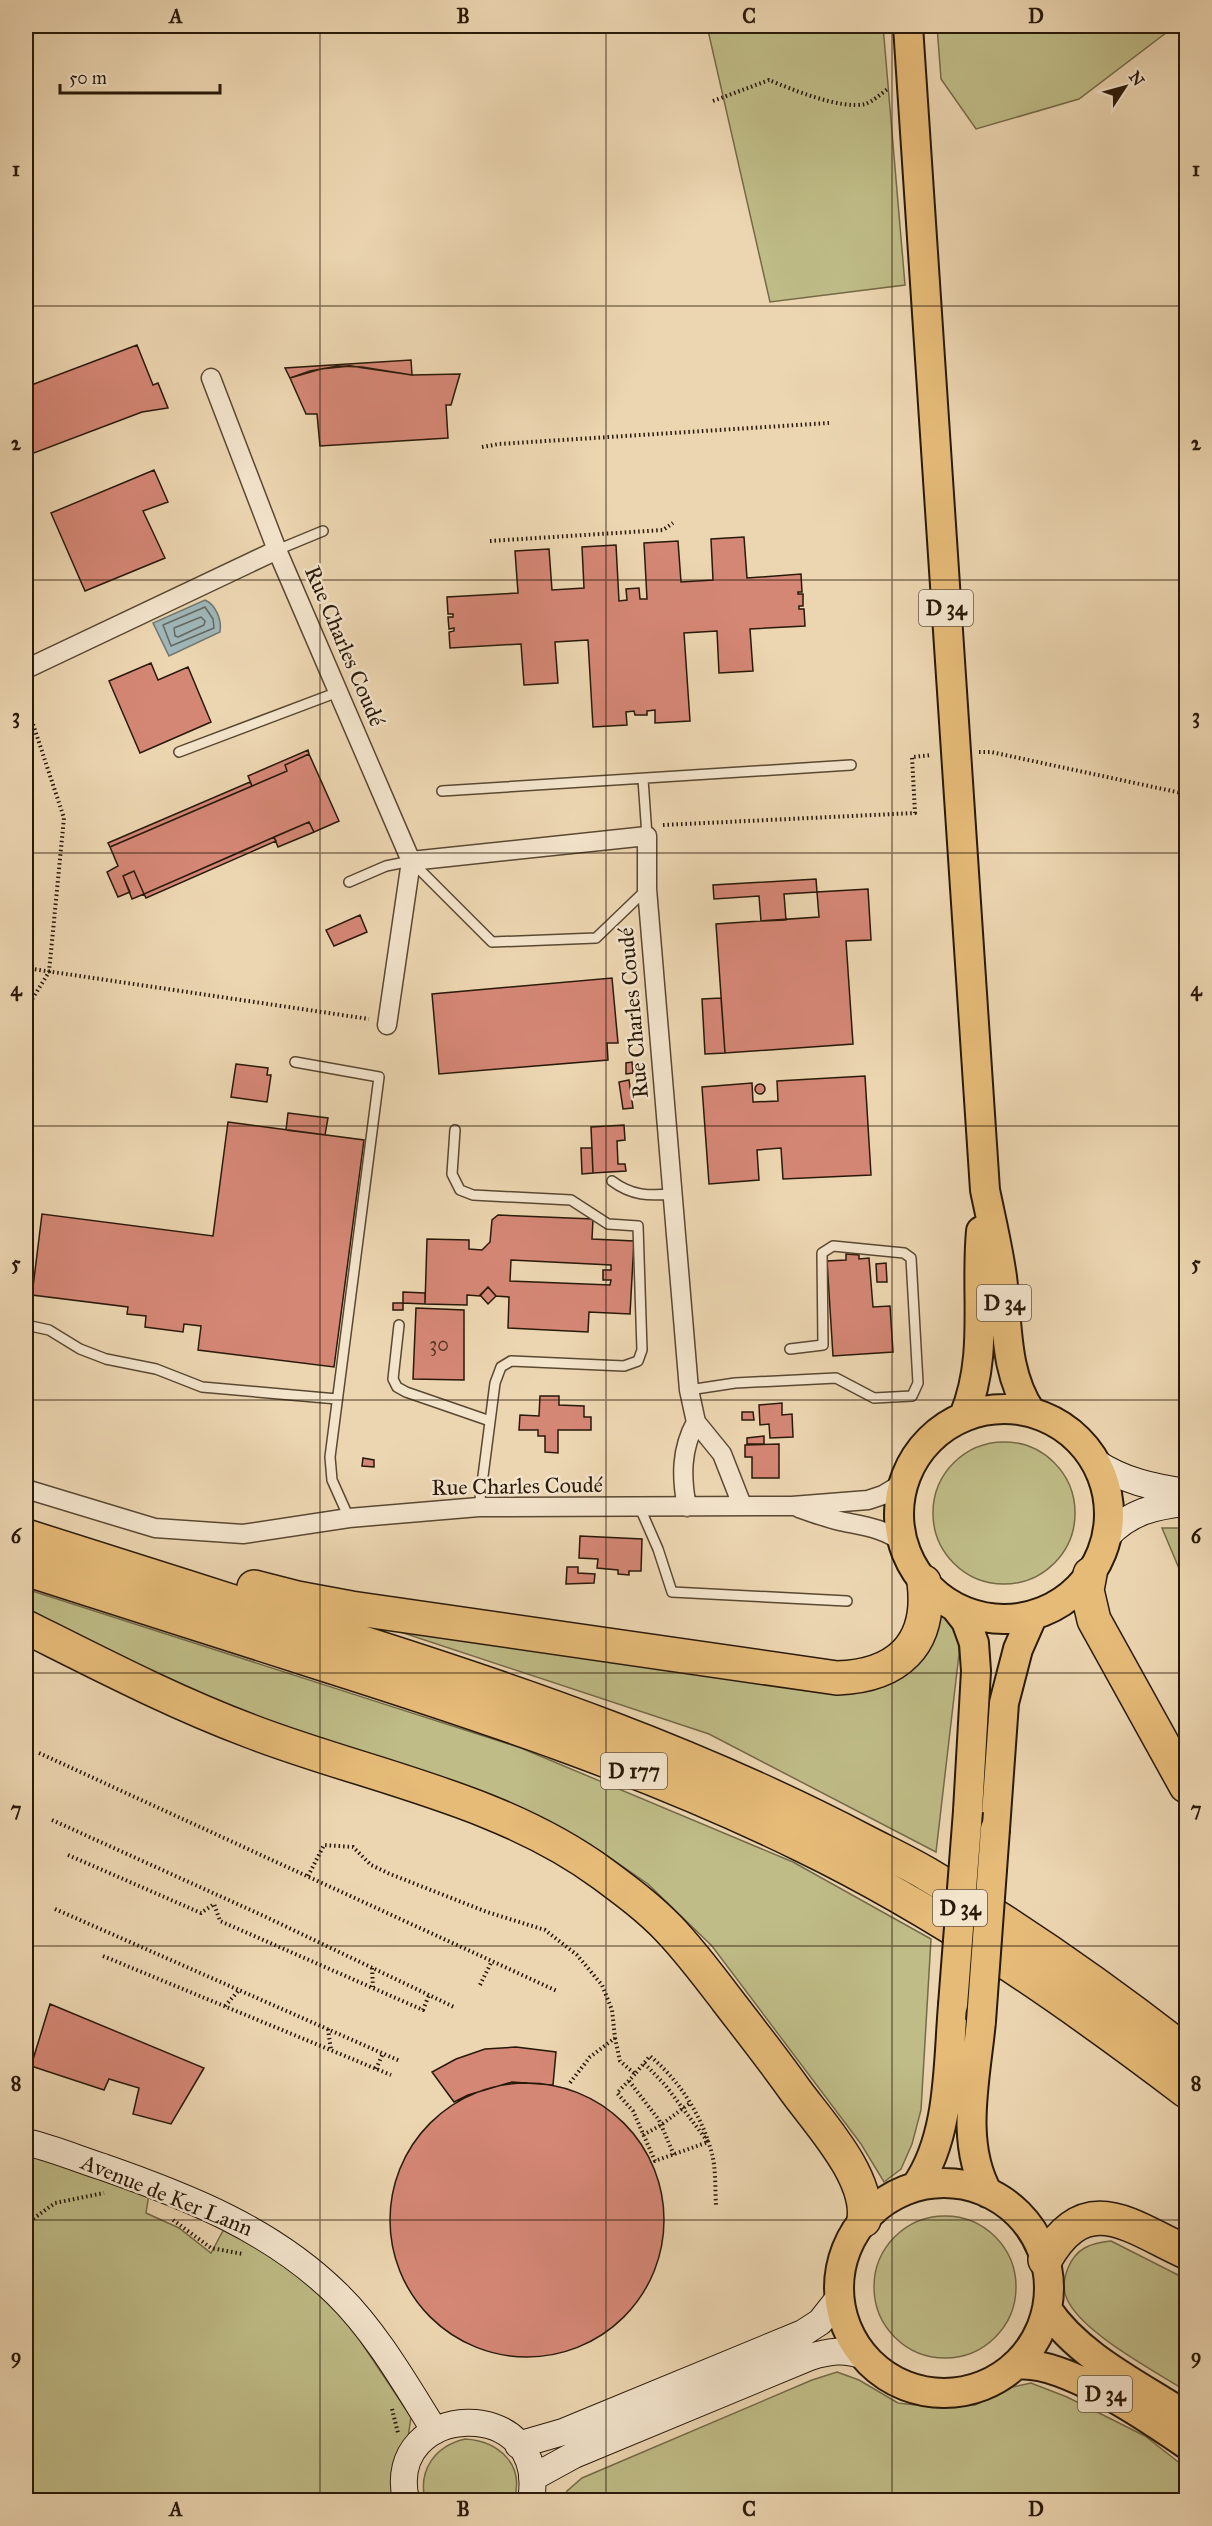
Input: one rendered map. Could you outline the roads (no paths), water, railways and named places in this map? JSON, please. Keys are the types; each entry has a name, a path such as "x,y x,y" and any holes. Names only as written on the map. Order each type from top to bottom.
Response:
{"highway":[{"path":"26,1518 175,1564 297,1598 837,1678 860,1677 885,1670 902,1657 915,1641 922,1625 926,1594 924,1582"},
{"name":"D 177","path":"26,1536 474,1678 580,1715 696,1762 811,1813 926,1873 1132,2010 1186,2052"},
{"name":"D 177","path":"26,1569 513,1725 687,1792 801,1844 920,1907 1018,1968 1117,2038 1186,2091"},
{"path":"1090,1574 1087,1590 1094,1620 1186,1786"},
{"path":"26,1627 178,1702 251,1731 496,1815 550,1841 600,1872 640,1902 692,1954 780,2069 843,2156 860,2186 866,2207 864,2220"},
{"path":"1045,2260 1061,2238 1075,2225 1089,2219 1112,2218 1133,2225 1178,2250"}],"main road":[{"name":"D 34","path":"908,26 985,1190 1002,1276 1008,1354 1015,1379 1031,1412"},
{"name":"D 34","path":"964,1416 975,1383 981,1348 979,1251 985,1190"},
{"path":"1004,1408 1031,1412 1061,1426 1075,1436 1095,1462 1102,1476 1109,1505 1107,1536 1090,1574 1071,1595 1046,1610 1013,1618 993,1618 974,1614 956,1607 939,1596 924,1582 911,1564 903,1543 899,1513 903,1483 916,1455 926,1442 944,1427 964,1416 1004,1408"},
{"name":"D 34","path":"916,2186 932,2154 940,2125 953,2005 968,1811 976,1671 974,1643 966,1621 956,1607"},
{"name":"D 34","path":"988,2193 980,2179 971,2143 1004,1703 1018,1648 1033,1615"},
{"path":"940,2183 965,2185 988,2193 1007,2204 1024,2220 1037,2239 1045,2260 1049,2293 1047,2309 1040,2330 1016,2365 980,2387 959,2392 938,2393 897,2382 879,2371 864,2356 852,2338 844,2319 839,2298 839,2277 843,2256 852,2237 879,2205 896,2194 916,2186 940,2183"},
{"name":"D 34","path":"1047,2309 1052,2317 1079,2343 1108,2367 1186,2416"},
{"name":"D 34","path":"1016,2365 1029,2363 1079,2381 1142,2414 1186,2444"}],"street":[{"name":"Rue Charles Coudé","path":"211,378 277,550 411,861"},
{"name":"Rue Charles Coudé","path":"26,669 277,550"},
{"name":"Rue Charles Coudé","path":"647,836 647,889 689,1390 696,1422 722,1454 742,1505"},
{"path":"384,1023 411,861 647,836"},
{"path":"687,1507 683,1490 682,1464 687,1438 696,1422"},
{"path":"1095,1462 1122,1478 1141,1484 1186,1492"},
{"path":"792,1506 838,1500 868,1500 883,1495 903,1483"},
{"name":"Rue Charles Coudé","path":"26,1489 155,1528 243,1534 349,1518 479,1507 792,1506"},
{"path":"1107,1536 1140,1511 1159,1505 1186,1503"},
{"path":"792,1506 840,1521 864,1525 893,1535 903,1543"},
{"name":"Avenue de Ker Lann","path":"26,2142 180,2196 256,2231 299,2260 339,2295 366,2329 435,2431"},
{"path":"518,2445 563,2432 803,2333 820,2322 839,2298"},
{"path":"532,2489 574,2455 810,2357 830,2351 849,2351 864,2356"},
{"path":"406,2500 404,2479 414,2451 435,2431 459,2422 486,2424 503,2432 518,2445 530,2467 532,2489"}],"lane":[{"path":"277,550 323,531"},
{"path":"179,752 338,692"},
{"path":"442,791 851,765"},
{"path":"643,779 647,836"},
{"path":"349,882 386,866 411,861 492,942 596,938 647,889"},
{"path":"296,1062 379,1077 330,1457 332,1480 349,1518"},
{"path":"456,1130 452,1174 460,1190 473,1195 571,1200 608,1224 638,1226 642,1350 638,1361 624,1366 511,1361 501,1368 495,1383 479,1507"},
{"path":"612,1181 632,1194 647,1196 672,1194"},
{"path":"689,1390 735,1383 836,1378 874,1398 912,1396 918,1383 911,1258 904,1253 833,1246 822,1253 823,1345 790,1349"},
{"path":"399,1324 393,1379 397,1387 490,1421"},
{"path":"26,1325 50,1330 80,1349 106,1359 156,1369 202,1387 337,1400"},
{"path":"640,1508 658,1549 672,1592 847,1601"}],"water":[{"path":"205,600 217,613 220,632 169,656 153,623"}]}
